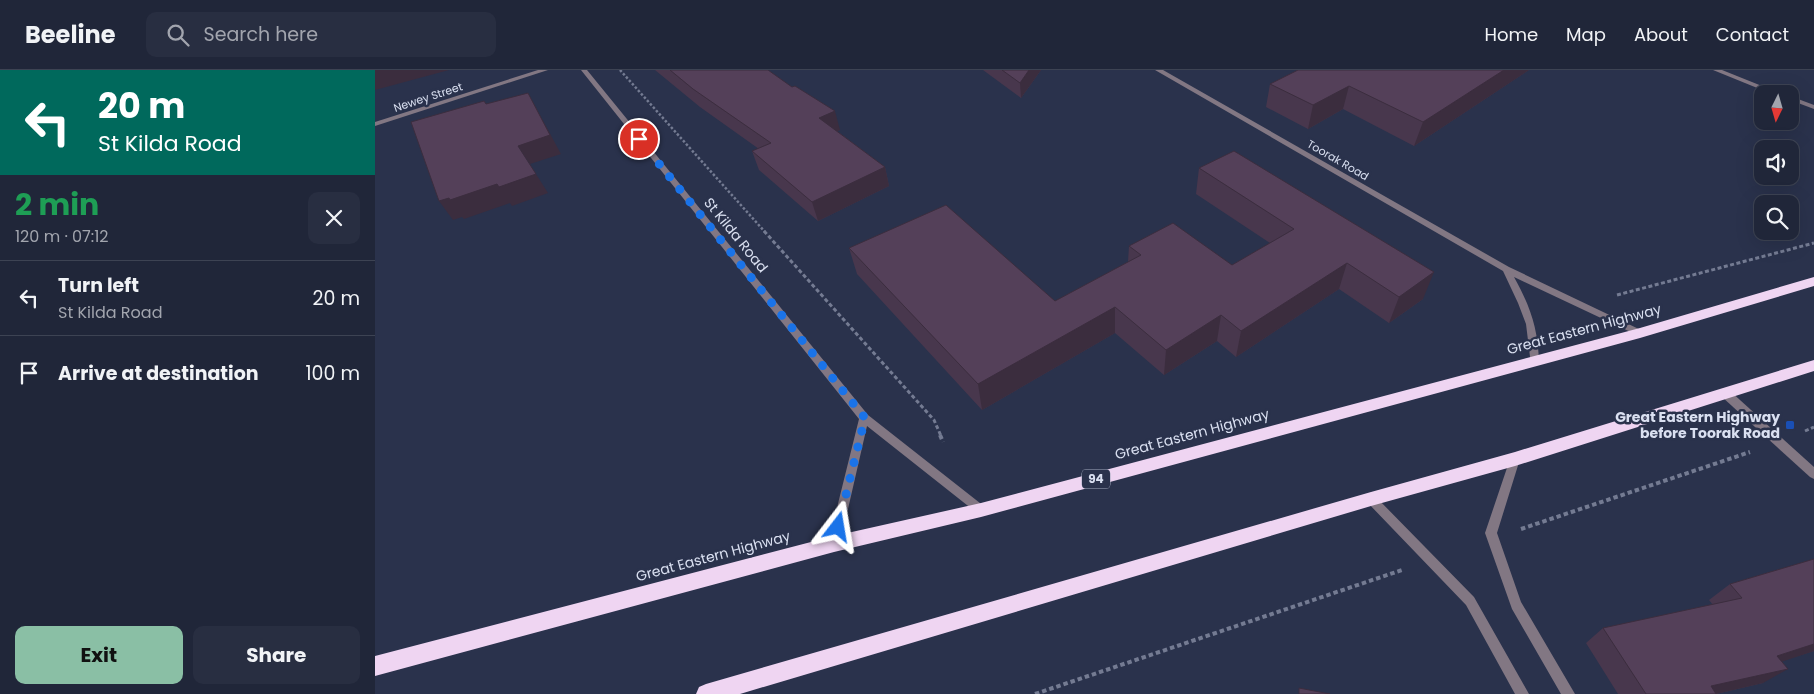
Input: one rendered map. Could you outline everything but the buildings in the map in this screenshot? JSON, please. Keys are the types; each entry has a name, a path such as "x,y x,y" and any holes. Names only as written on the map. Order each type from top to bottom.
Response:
{"highway":[{"name":"Great Eastern Highway","path":"375,666 834,544 981,510 1641,334 1814,281"},
{"path":"707,694 1371,499 1515,459 1814,365"}],"street":[{"name":"Newey Street","path":"375,124 545,70"},
{"name":"St Kilda Road","path":"584,70 865,418 981,510"},
{"name":"Toorak Road","path":"1159,70 1506,269 1641,334"},
{"path":"1716,70 1755,85"},
{"path":"1799,101 1814,107"},
{"path":"1506,269 1529,314 1535,338 1534,362"},
{"path":"1725,393 1814,474"},
{"path":"834,544 865,418"},
{"path":"1515,459 1491,533 1516,605 1568,694"},
{"path":"1371,499 1470,601 1522,694"}],"path":[{"path":"620,70 934,420 943,442"},
{"path":"1609,297 1814,242"}],"place":[{"name":"Great Eastern Highway before Toorak Road","path":"1790,425"}],"route":[{"path":"639,139 865,418 838,527"}]}
